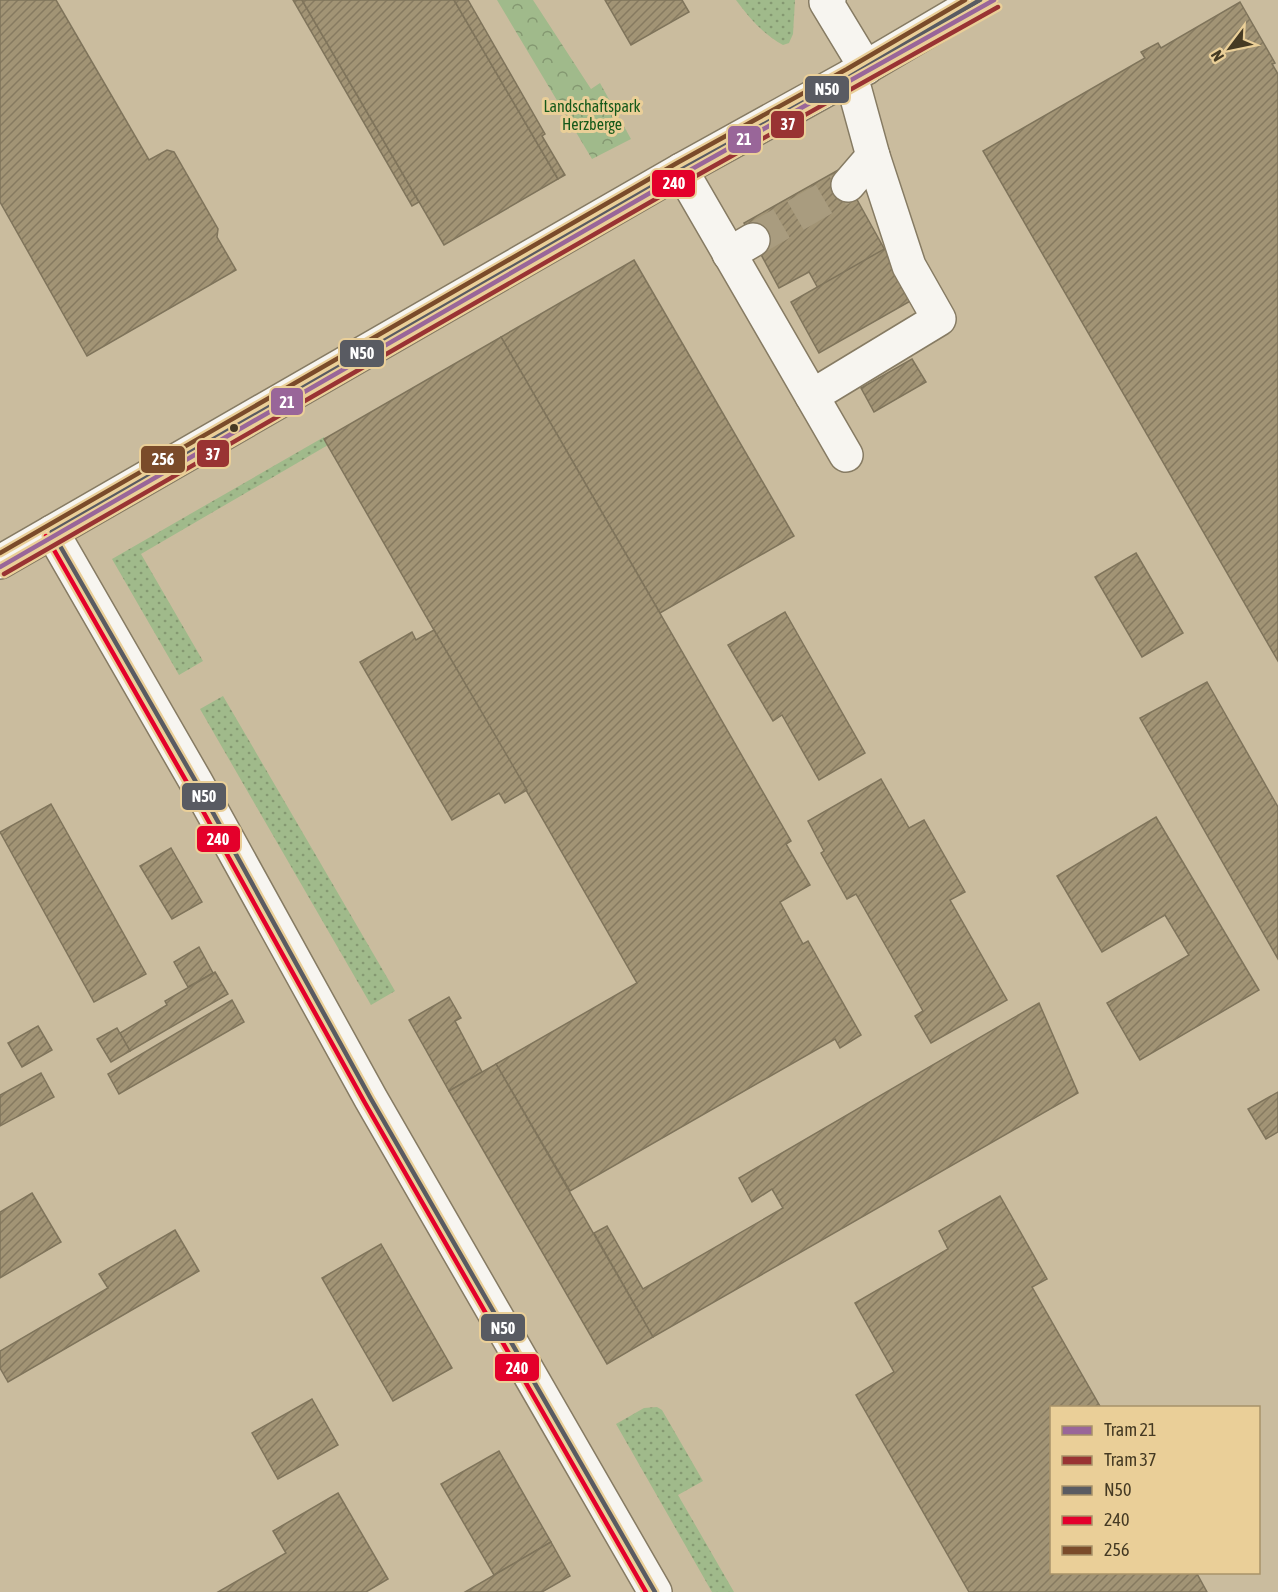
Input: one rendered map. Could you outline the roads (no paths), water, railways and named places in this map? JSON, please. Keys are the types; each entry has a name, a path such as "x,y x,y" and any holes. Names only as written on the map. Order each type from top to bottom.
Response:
{"street":[{"path":"812,396 939,319 909,266 873,156 859,72 825,2 829,0"},
{"path":"0,562 681,170 859,72 980,0"},
{"path":"848,185 873,156"},
{"path":"681,170 741,247 812,396 846,455"},
{"path":"52,532 196,782 360,1080 655,1592"}],"tunnel":[{"path":"753,240 848,185"}],"tram line":[{"name":"21","path":"0,567 683,174 994,0"},
{"name":"37","path":"4,574 687,181 998,7"}],"park label":[{"name":"Landschaftspark Herzberge","path":"592,115"}]}
